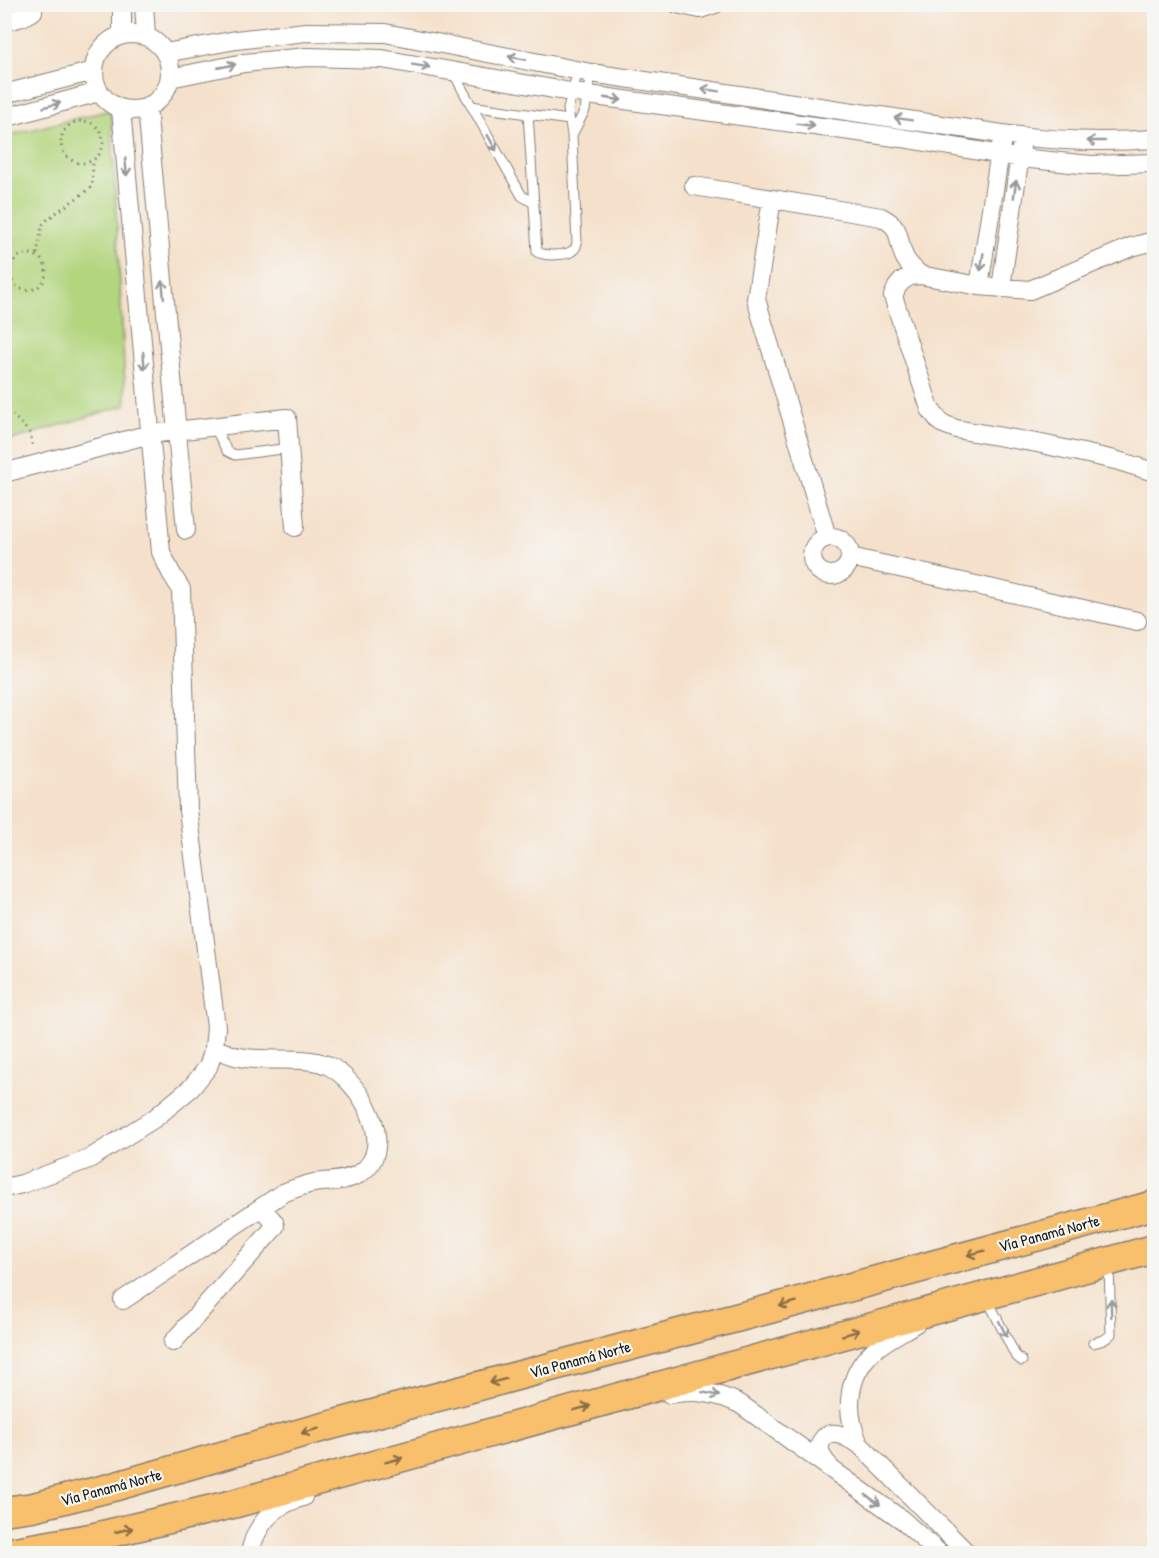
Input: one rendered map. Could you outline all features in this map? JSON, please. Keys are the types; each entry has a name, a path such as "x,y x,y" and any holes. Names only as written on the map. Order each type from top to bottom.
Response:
{"main road":[{"name":"Vía Panamá Norte","path":"4,1511 33,1507 113,1487 316,1429 1155,1205"},
{"path":"8,1553 90,1538 234,1504 1155,1249"}],"street":[{"path":"4,22 33,11 34,4"},
{"path":"122,4 122,35"},
{"path":"144,4 146,36"},
{"path":"677,4 700,9 715,4"},
{"path":"165,53 236,40 306,32 385,33 585,71 1023,137 1091,142 1155,140"},
{"path":"122,35 146,36 157,43 165,53 170,65 170,78 158,100 147,107 134,110 121,109 105,100 99,92 94,71 96,59 102,48 111,40 122,35"},
{"path":"170,78 244,63 307,57 382,59 580,94 902,138 1020,158 1091,165 1155,164"},
{"path":"4,94 94,71"},
{"path":"4,118 99,92"},
{"path":"147,107 186,530"},
{"path":"4,1188 22,1184 89,1159 155,1119 191,1088 208,1067 214,1048 216,1027 188,810 181,589 161,552 121,109"},
{"path":"979,286 1002,134"},
{"path":"1001,288 1023,137"},
{"path":"694,186 881,217 891,222 901,240 904,256 920,275"},
{"path":"772,199 756,299 827,537"},
{"path":"1155,241 1131,247 1030,290 979,286 920,275 909,276 902,281 893,296 930,409 941,423 956,429 1115,460 1155,472"},
{"path":"4,473 150,434 287,418 295,527"},
{"path":"827,537 834,537 846,544 850,557 848,565 842,571 826,574 818,570 813,563 812,555 819,541 827,537"},
{"path":"850,557 1137,621"},
{"path":"123,1300 283,1193 300,1186 342,1180 359,1174 370,1162 377,1146 375,1124 358,1093 343,1075 326,1065 307,1061 241,1058 214,1048"},
{"path":"173,1342 275,1226 262,1208"},
{"path":"859,1444 852,1427 849,1408 858,1371 874,1350 943,1308"},
{"path":"633,1394 651,1398 694,1391 714,1394 741,1404 901,1519 940,1554"},
{"path":"832,1470 820,1452 823,1438 836,1434 859,1444 968,1554"},
{"path":"250,1554 255,1536 275,1510 284,1504 338,1485 352,1471"}],"lane":[{"path":"528,114 537,252 543,255 569,253 578,243 572,135 568,109 580,94 585,71"},
{"path":"572,135 585,110 580,94 585,71"},
{"path":"454,73 522,196 534,203"},
{"path":"471,106 569,120"},
{"path":"214,426 227,451 235,455 290,448"},
{"path":"1093,1343 1104,1340 1112,1334 1109,1261"},
{"path":"986,1295 1015,1355 1022,1361"}],"path":[{"path":"37,254 42,225 92,187 93,161 101,153 104,142 101,131 92,123 81,120 71,124 63,132 60,143 63,154 71,162 82,164 93,161"},
{"path":"22,253 37,254 46,265 46,279 37,289 23,290 12,282 9,272 11,262 22,253"},
{"path":"4,257 11,262"},
{"path":"4,294 12,282"},
{"path":"4,406 30,434 38,464"}],"green space":[{"path":"111,110 126,405 5,442 5,136"}]}
